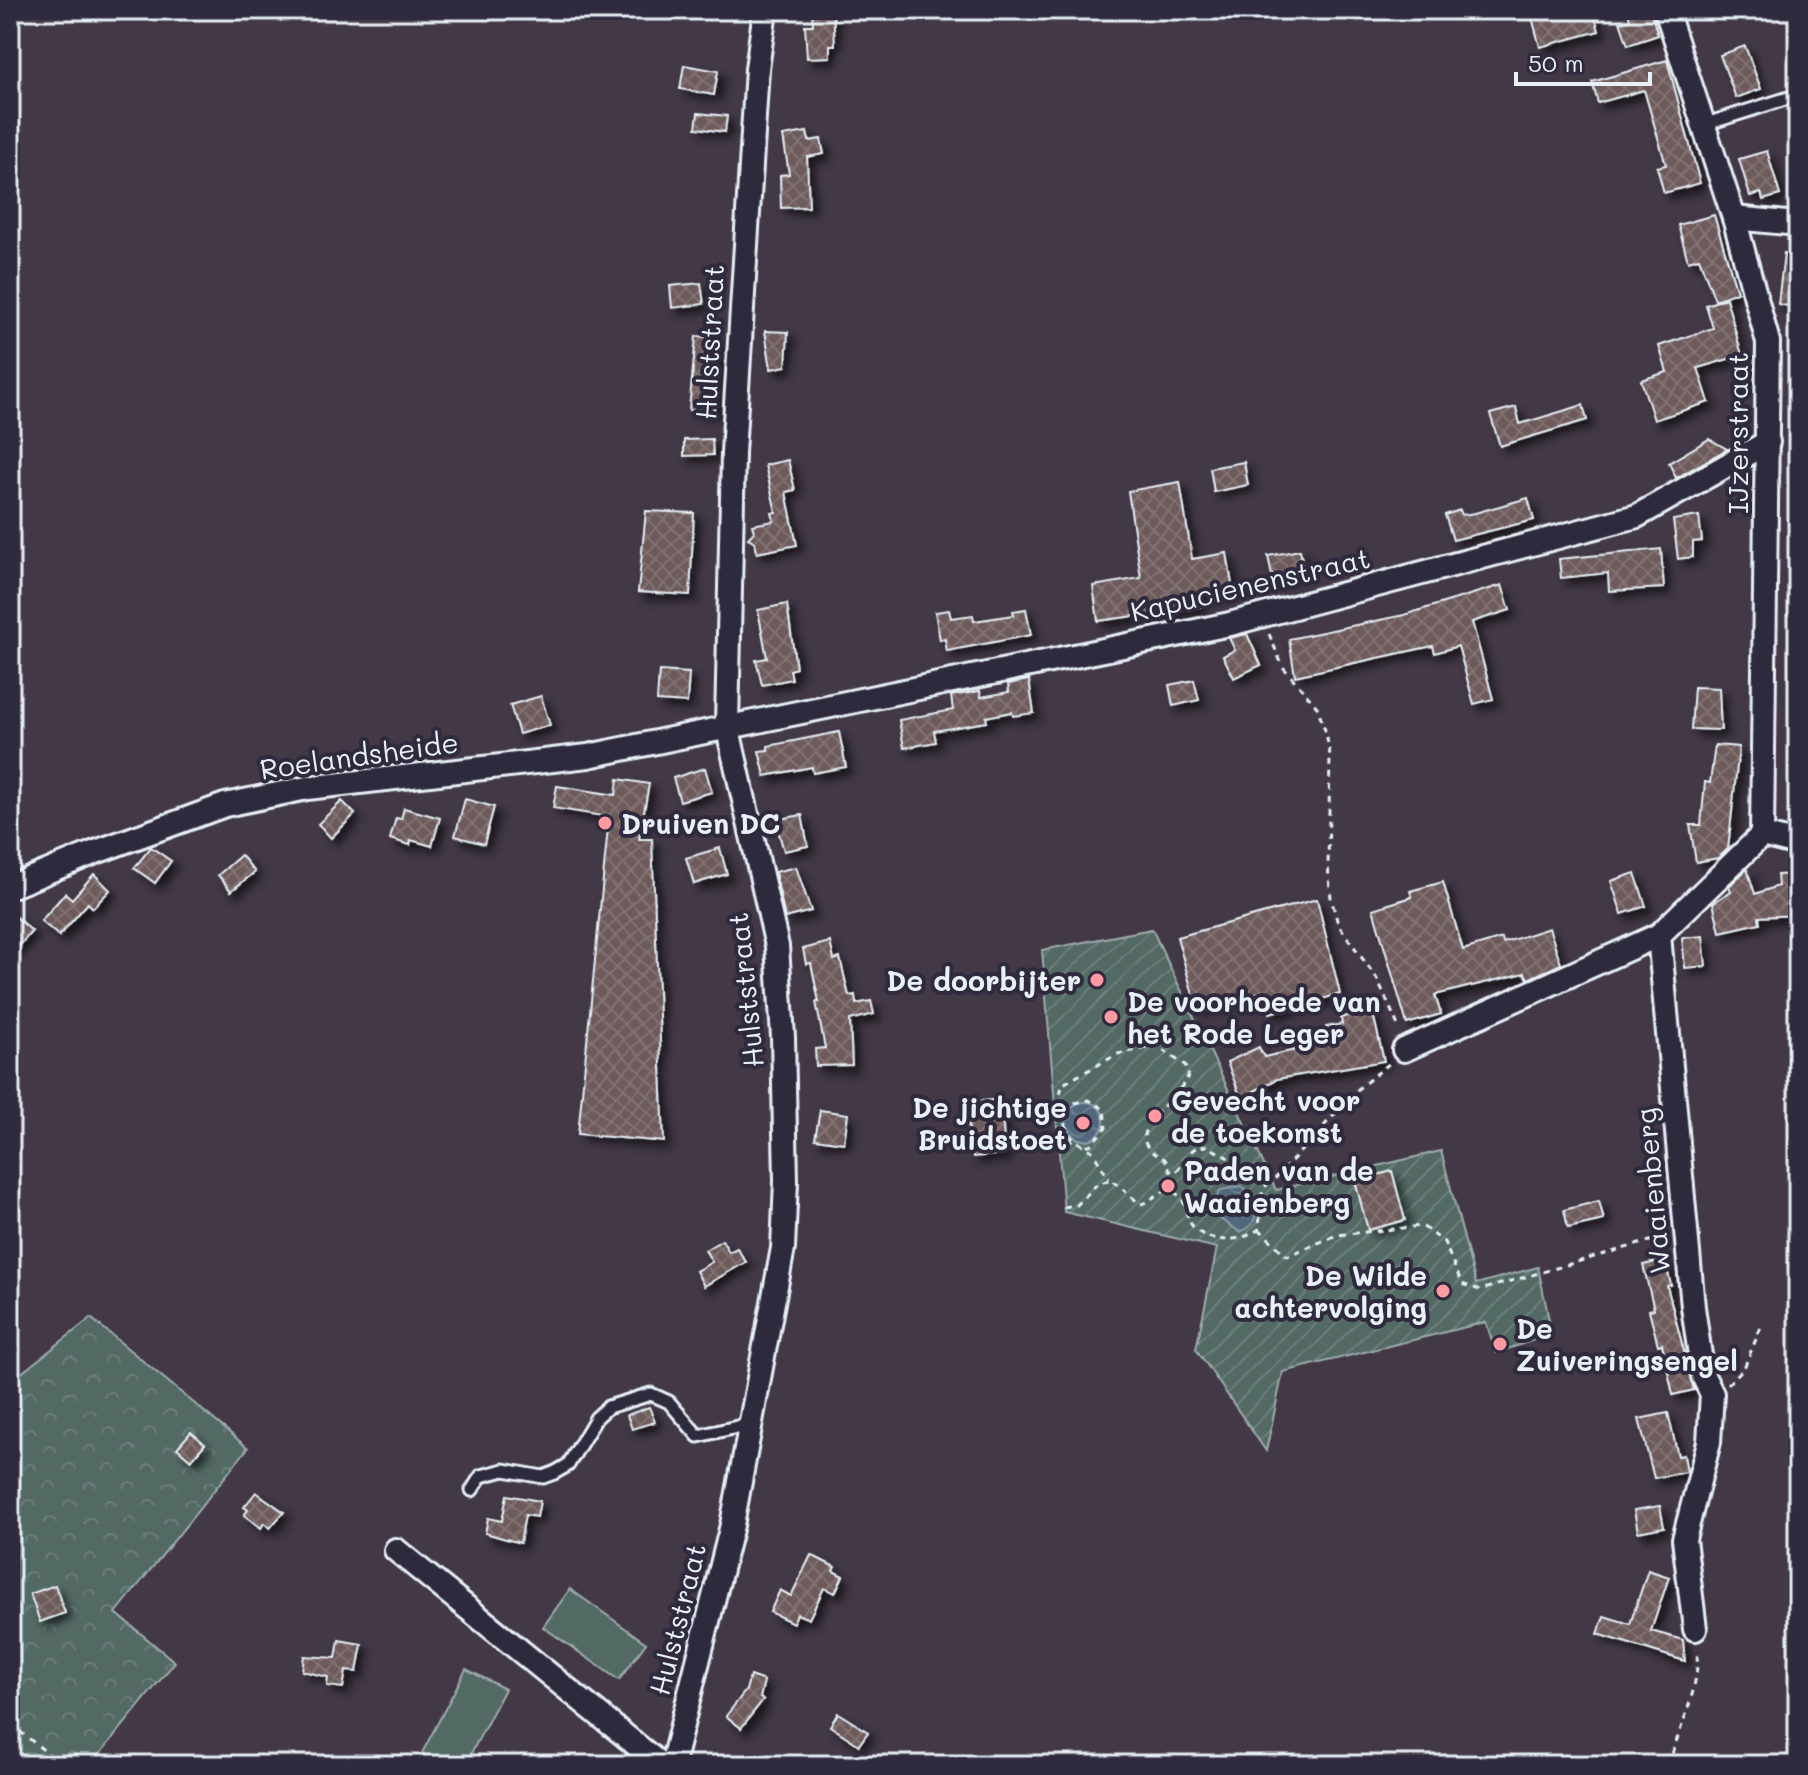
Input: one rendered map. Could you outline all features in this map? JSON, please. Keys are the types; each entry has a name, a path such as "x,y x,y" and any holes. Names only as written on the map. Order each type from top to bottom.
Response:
{"street":[{"name":"Hulststraat","path":"672,1765 732,1525 783,1248 786,1181 783,1037 777,946 727,725 734,437 757,69 765,10"},
{"name":"IJzerstraat","path":"1666,10 1734,218 1768,342 1762,835"},
{"path":"1734,218 1798,224"},
{"name":"Kapucienenstraat","path":"727,725 1263,615 1637,516 1768,442"},
{"name":"Roelandsheide","path":"10,887 225,805 307,788 588,756 727,725"},
{"path":"1404,1050 1659,935 1762,835 1798,844"},
{"name":"Waaienberg","path":"1659,935 1686,1231 1703,1376 1712,1394 1709,1442 1684,1539 1695,1629"},
{"path":"396,1550 661,1765"}],"lane":[{"path":"1703,125 1798,95"},
{"path":"472,1490 481,1476 504,1470 543,1477 554,1473 568,1465 596,1418 608,1407 651,1394 669,1402 698,1436 751,1424"}],"path":[{"path":"1263,615 1283,667 1317,707 1326,733 1330,755 1328,866 1331,898 1338,924 1377,979 1400,1031 1404,1050 1360,1087 1270,1182 1261,1196 1259,1229 1248,1238 1231,1240 1211,1236 1192,1226 1184,1202 1175,1193 1163,1191 1140,1204 1109,1179 1085,1145 1073,1139 1064,1122 1059,1090 1070,1078 1118,1054 1161,1048 1185,1065 1189,1073 1184,1085 1161,1106 1145,1131 1144,1142 1150,1153 1165,1159 1170,1171 1175,1173 1189,1152 1197,1146 1207,1146 1270,1182"},
{"path":"1064,1111 1075,1103 1089,1100 1104,1109 1106,1128 1085,1145"},
{"path":"1059,1151 1073,1139"},
{"path":"1064,1207 1077,1205 1096,1185 1109,1179"},
{"path":"1259,1229 1287,1256 1337,1235 1422,1226 1444,1242 1462,1284 1480,1290 1686,1231"},
{"path":"1712,1394 1725,1388 1744,1368 1761,1327"},
{"path":"1669,1765 1697,1676 1695,1629"},
{"path":"10,1724 63,1765"}],"green space":[{"name":"Paden van de Waaienberg","path":"1152,929 1276,1190 1441,1151 1476,1284 1538,1267 1552,1334 1496,1353 1486,1322 1283,1372 1266,1451 1196,1349 1217,1248 1064,1212 1042,950"},
{"path":"91,1318 248,1448 116,1613 175,1662 91,1765 10,1765 10,1382"},
{"path":"570,1589 646,1643 619,1680 543,1627"},
{"path":"466,1669 505,1689 465,1765 445,1765 422,1753"}],"water":[{"path":"1085,1102 1098,1108 1104,1121 1098,1134 1085,1140 1072,1134 1066,1121 1072,1108"},
{"path":"1242,1186 1254,1197 1256,1214 1253,1223 1240,1232 1222,1220 1215,1200 1221,1190"}],"building":[{"path":"812,10 833,10 835,45 830,45 830,57 807,58 805,25 813,25"},
{"path":"1530,10 1558,10 1560,17 1593,10 1599,31 1540,47"},
{"path":"1627,10 1650,10 1658,35 1628,45 1620,22 1630,19"},
{"path":"1745,46 1761,89 1736,98 1720,55"},
{"path":"1667,60 1700,183 1664,193 1657,167 1666,165 1644,90 1598,103 1592,82"},
{"path":"684,65 718,71 714,95 680,89"},
{"path":"698,113 727,116 725,132 696,128"},
{"path":"807,132 809,141 821,139 824,154 807,157 809,207 781,208 780,175 789,174 783,136"},
{"path":"1767,151 1780,195 1763,200 1761,193 1750,196 1739,159"},
{"path":"1714,215 1737,292 1715,300 1699,258 1688,261 1678,225"},
{"path":"1784,253 1798,255 1798,308 1778,304"},
{"path":"701,283 704,304 672,308 670,286"},
{"path":"1726,298 1742,355 1698,368 1709,402 1654,420 1641,380 1667,372 1659,346 1713,328 1706,305"},
{"path":"765,331 788,332 786,366 771,369"},
{"path":"696,336 718,338 714,412 689,410"},
{"path":"1583,405 1587,420 1500,446 1490,414 1516,407 1520,424"},
{"path":"712,439 713,455 684,456 684,440"},
{"path":"1709,439 1727,449 1676,478 1669,463"},
{"path":"788,460 795,490 786,492 797,545 757,553 755,542 748,538 754,532 752,525 774,521 772,513 776,512 765,465"},
{"path":"1244,462 1248,485 1214,492 1210,468"},
{"path":"1180,482 1192,559 1227,553 1233,591 1198,596 1200,607 1098,621 1093,586 1141,578 1128,491"},
{"path":"1528,498 1534,520 1453,540 1445,515 1460,510 1462,515 1475,513"},
{"path":"646,511 694,513 690,595 638,592"},
{"path":"1699,516 1702,541 1693,542 1693,557 1678,559 1673,520"},
{"path":"1661,549 1664,588 1609,591 1608,573 1561,578 1559,559"},
{"path":"1300,550 1304,570 1272,576 1268,556"},
{"path":"1502,585 1510,610 1472,622 1493,699 1474,704 1458,646 1435,653 1433,646 1295,676 1289,639 1404,615"},
{"path":"787,604 796,668 790,670 792,679 762,685 756,660 767,658 758,610"},
{"path":"1026,609 1031,635 947,651 945,639 940,640 935,612 949,610 951,618 973,615 974,621 1014,615 1013,611"},
{"path":"1247,634 1261,665 1234,678 1223,656 1235,650 1229,638"},
{"path":"659,671 689,673 687,703 657,701"},
{"path":"1029,680 1034,713 1013,716 1012,712 986,717 987,722 934,731 936,742 904,748 899,720 953,710 951,696 980,691 981,697 1009,692 1008,684"},
{"path":"1194,680 1199,700 1173,706 1169,685"},
{"path":"1694,687 1719,688 1721,730 1691,729"},
{"path":"541,696 550,725 519,734 510,705"},
{"path":"839,732 846,767 813,773 812,767 765,776 759,751 768,750 768,746"},
{"path":"1715,745 1739,747 1728,849 1718,858 1696,862 1690,825 1701,825 1705,782 1710,783"},
{"path":"705,768 712,792 680,801 673,778"},
{"path":"618,779 649,784 639,839 652,839 664,1142 578,1134 609,817 553,808 557,786 616,795"},
{"path":"465,799 494,807 484,844 455,836"},
{"path":"342,801 355,814 331,838 318,824"},
{"path":"404,808 440,818 432,846 411,840 410,845 390,839 396,818 401,819"},
{"path":"802,815 808,846 784,851 775,820"},
{"path":"151,847 171,861 155,883 134,868"},
{"path":"720,848 727,874 694,884 686,858"},
{"path":"241,855 255,872 231,891 218,875"},
{"path":"796,867 811,911 785,918 775,872"},
{"path":"1747,869 1755,894 1778,886 1777,875 1798,874 1798,915 1759,917 1760,923 1720,932 1713,903 1731,891 1729,886"},
{"path":"1635,873 1646,906 1622,914 1611,881"},
{"path":"94,874 110,890 93,908 88,903 59,936 41,921 65,893 72,899"},
{"path":"1443,882 1463,950 1502,938 1503,943 1549,928 1561,964 1528,979 1525,973 1435,995 1441,1014 1407,1024 1373,909 1412,897 1410,891"},
{"path":"1317,899 1340,994 1270,1013 1264,991 1197,1009 1177,937"},
{"path":"10,912 32,931 10,957"},
{"path":"1703,936 1706,966 1685,968 1682,938"},
{"path":"830,942 834,960 840,958 849,996 855,995 856,1004 871,1001 874,1014 850,1020 852,1065 816,1066 815,1049 825,1048 811,963 806,964 803,949"},
{"path":"1372,1009 1384,1061 1277,1079 1241,1098 1227,1062 1259,1047 1264,1057 1331,1042 1326,1027 1342,1024 1341,1018"},
{"path":"1001,1099 1005,1154 973,1157 965,1103"},
{"path":"820,1110 848,1114 844,1143 815,1139"},
{"path":"1392,1171 1405,1220 1368,1230 1355,1181"},
{"path":"1599,1201 1604,1220 1568,1228 1564,1210"},
{"path":"722,1240 729,1252 737,1248 746,1262 704,1286 696,1271 712,1262 705,1250"},
{"path":"1665,1260 1671,1285 1667,1286 1694,1390 1673,1395 1662,1344 1658,1345 1649,1310 1654,1309 1643,1265"},
{"path":"649,1407 655,1422 632,1429 627,1415"},
{"path":"1668,1413 1678,1456 1684,1455 1687,1472 1654,1478 1639,1419"},
{"path":"191,1432 205,1444 191,1460 177,1448"},
{"path":"256,1492 284,1512 270,1528 264,1523 261,1528 244,1515 248,1510 244,1507"},
{"path":"507,1495 540,1501 537,1517 525,1515 520,1543 485,1533 488,1518 502,1521"},
{"path":"1660,1506 1664,1527 1638,1532 1634,1510"},
{"path":"811,1555 835,1567 833,1571 843,1576 835,1593 824,1588 809,1619 797,1614 793,1623 770,1612 780,1590 791,1596"},
{"path":"1648,1570 1669,1577 1651,1631 1683,1640 1685,1661 1598,1634 1604,1616 1630,1624"},
{"path":"55,1585 65,1613 40,1622 30,1594"},
{"path":"339,1640 362,1644 357,1672 346,1671 343,1688 327,1686 328,1677 302,1671 304,1656 336,1658"},
{"path":"750,1676 764,1681 760,1698 763,1700 741,1728 726,1716 746,1690"},
{"path":"838,1713 868,1732 859,1745 830,1726"}],"place":[{"name":"Druiven DC","path":"605,823"},
{"name":"De doorbijter","path":"1097,980"},
{"name":"De voorhoede van het Rode Leger","path":"1111,1017"},
{"name":"Gevecht voor de toekomst","path":"1155,1116"},
{"name":"De jichtige Bruidstoet","path":"1083,1123"},
{"name":"Paden van de Waaienberg","path":"1168,1186"},
{"name":"De Wilde achtervolging","path":"1443,1291"},
{"name":"De Zuiveringsengel","path":"1500,1344"}]}
